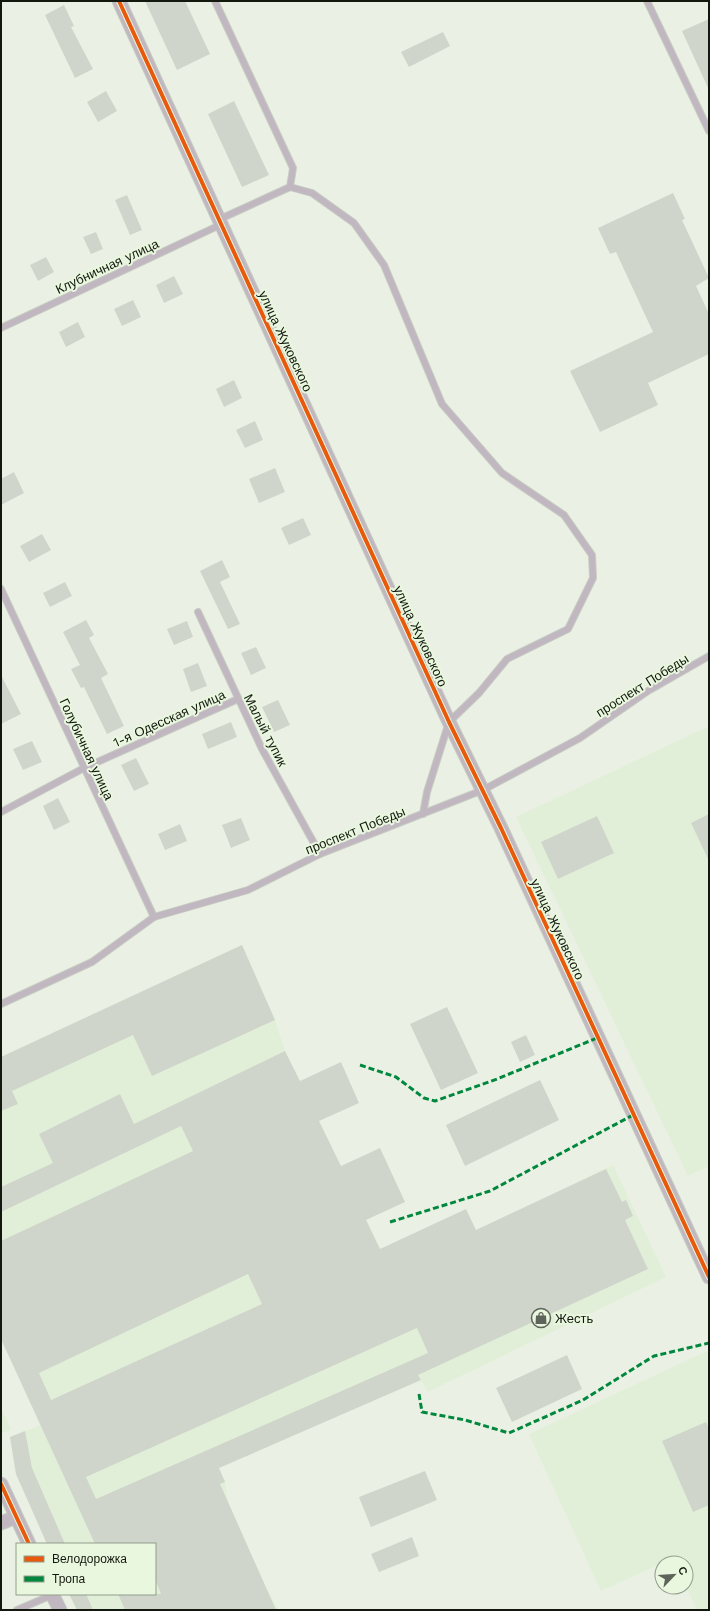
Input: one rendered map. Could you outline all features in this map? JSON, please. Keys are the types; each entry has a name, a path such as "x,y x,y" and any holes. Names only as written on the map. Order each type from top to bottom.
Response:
{"street":[{"name":"улица Жуковского","path":"120,1 449,722 483,790 709,1276"},
{"path":"1,1484 29,1543"},
{"path":"1,1523 16,1516"},
{"path":"52,1595 60,1610"}],"lane":[{"path":"215,1 293,168 290,186 312,193 354,223 384,265 442,404 502,473 564,515 592,555 593,578 568,629 507,659 479,693 449,722 427,792 423,814"},
{"path":"647,1 709,131"},
{"name":"Клубничная улица","path":"1,328 221,222 290,186"},
{"name":"Голубичная улица","path":"1,589 154,917"},
{"name":"Малый тупик","path":"198,612 262,749 320,854"},
{"name":"проспект Победы","path":"1,1004 92,962 154,917 248,890 320,854 483,790 580,738 648,691 709,656"},
{"name":"1-я Одесская улица","path":"1,812 84,768 238,699"},
{"path":"17,1610 50,1595"}],"shaded area":[{"path":"709,726 709,1166 688,1176 516,817"},
{"path":"242,945 275,1020 285,1051 387,1263 386,1275 476,1230 613,1165 666,1277 428,1392 421,1380 219,1468 225,1482 228,1502 265,1585 279,1610 77,1610 70,1595 156,1595 156,1543 47,1543 16,1474 10,1437 41,1425 1,1339 1,1057"},
{"path":"707,1351 709,1355 709,1610 697,1610 690,1595 694,1595 694,1555 654,1555 654,1567 601,1591 529,1434"},
{"path":"1,1408 11,1429 1,1434"}],"building":[{"path":"145,1 185,1 210,54 177,70"},
{"path":"64,5 74,26 71,27 93,69 75,78 45,15"},
{"path":"709,19 709,90 682,31"},
{"path":"443,32 450,46 409,67 401,52"},
{"path":"106,91 117,111 98,122 87,102"},
{"path":"234,101 269,175 242,187 208,114"},
{"path":"673,193 685,219 682,220 709,278 696,286 709,314 709,354 648,383 658,405 600,432 570,371 653,332 616,252 610,254 598,228"},
{"path":"127,195 142,230 130,235 115,200"},
{"path":"96,232 103,249 91,254 83,237"},
{"path":"46,257 54,272 38,281 30,265"},
{"path":"174,276 183,294 164,303 156,285"},
{"path":"133,300 141,317 122,326 114,309"},
{"path":"78,322 85,337 66,347 59,332"},
{"path":"234,380 242,398 224,407 216,389"},
{"path":"255,421 263,440 245,448 236,430"},
{"path":"275,468 285,492 259,503 249,479"},
{"path":"14,472 24,493 1,505 1,479"},
{"path":"303,518 311,535 289,545 281,528"},
{"path":"42,534 51,550 29,562 20,546"},
{"path":"222,560 230,577 220,582 240,624 228,629 200,571"},
{"path":"65,582 72,596 50,607 43,593"},
{"path":"86,620 94,635 89,638 108,674 101,678 124,726 107,734 84,687 81,688 71,669 80,665 63,632"},
{"path":"187,621 193,637 174,645 167,629"},
{"path":"256,647 266,668 251,675 241,653"},
{"path":"198,663 207,686 191,692 183,669"},
{"path":"1,675 21,714 1,724"},
{"path":"278,700 290,725 274,732 262,707"},
{"path":"231,722 237,737 208,749 202,734"},
{"path":"32,741 42,762 23,770 13,749"},
{"path":"136,758 149,784 134,791 121,765"},
{"path":"58,798 70,822 54,830 43,806"},
{"path":"709,814 709,861 691,823"},
{"path":"597,816 614,853 558,879 541,842"},
{"path":"241,818 250,840 231,848 222,825"},
{"path":"180,824 187,841 165,850 158,834"},
{"path":"242,945 275,1020 152,1076 133,1035 12,1091 18,1104 1,1111 1,1057"},
{"path":"447,1007 478,1073 441,1090 410,1024"},
{"path":"526,1035 535,1055 520,1062 511,1042"},
{"path":"285,1051 300,1081 341,1062 359,1103 319,1121 341,1166 380,1148 405,1202 366,1220 380,1249 466,1209 476,1230 606,1169 622,1202 626,1200 633,1216 625,1220 648,1269 418,1375 421,1380 219,1468 225,1482 220,1484 276,1610 125,1610 118,1595 161,1594 156,1582 156,1543 95,1543 1,1339 1,1241 193,1151 181,1126 1,1212 1,1187 53,1163 39,1134 120,1094 134,1124","holes":["248,1274 262,1304 51,1400 39,1373","417,1328 428,1353 96,1499 86,1477"]},
{"path":"540,1080 559,1120 465,1166 446,1125"},
{"path":"567,1355 582,1389 512,1422 496,1388"},
{"path":"706,1422 709,1429 709,1505 693,1512 662,1441"},
{"path":"25,1431 32,1468 65,1543 47,1543 16,1474 10,1437"},
{"path":"425,1471 437,1500 371,1527 359,1497"},
{"path":"412,1537 419,1556 379,1572 371,1554"},
{"path":"70,1595 86,1595 93,1610 77,1610"}],"marked path":[{"path":"360,1065 396,1077 424,1098 435,1101 497,1079 597,1038"},
{"path":"390,1222 490,1191 635,1114"},
{"path":"419,1394 422,1412 465,1420 509,1433 583,1400 654,1356 709,1343"}],"cycle path":[{"path":"119,1 449,722 501,828 709,1277"},
{"path":"1,1484 29,1543"}],"place":[{"name":"Жесть","path":"541,1318"}]}
